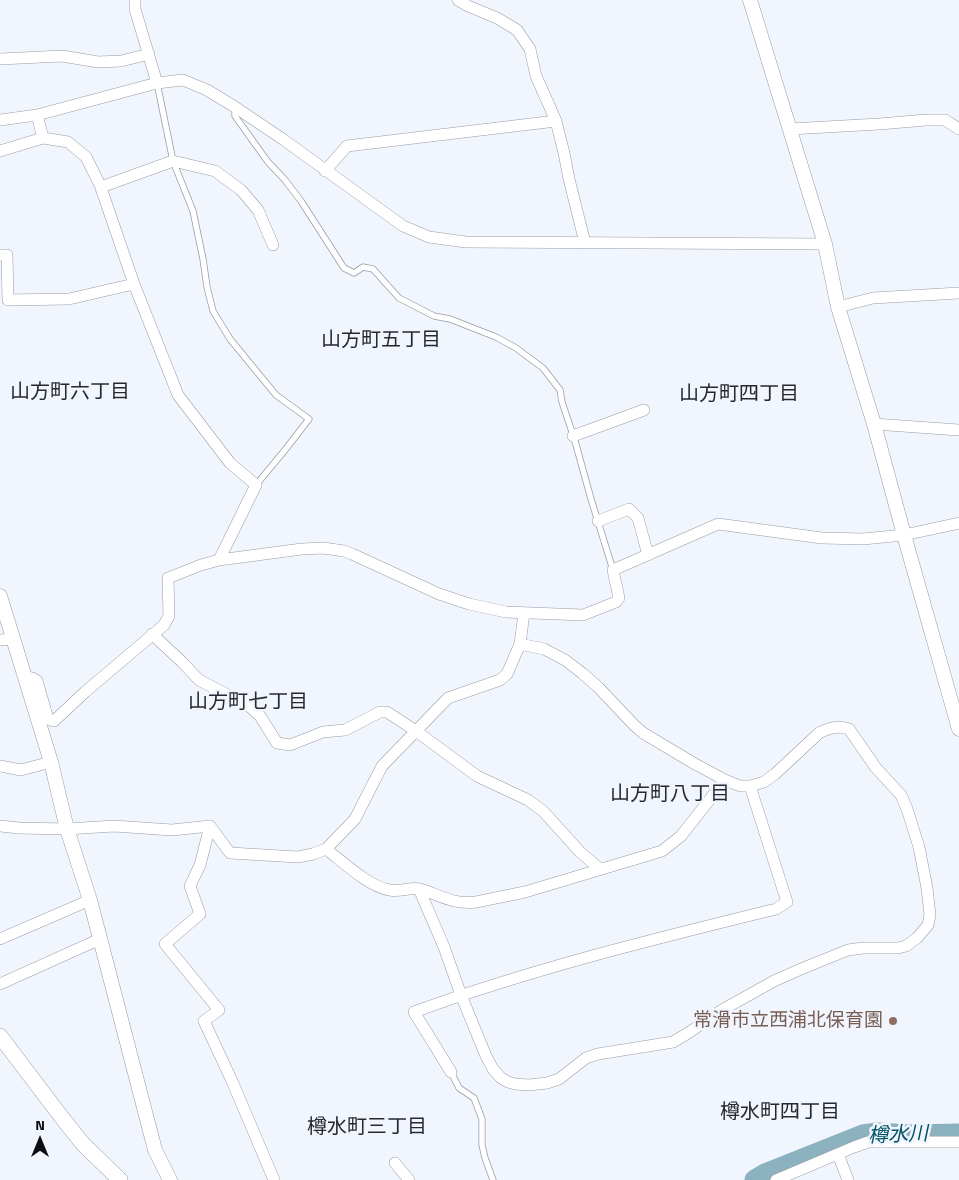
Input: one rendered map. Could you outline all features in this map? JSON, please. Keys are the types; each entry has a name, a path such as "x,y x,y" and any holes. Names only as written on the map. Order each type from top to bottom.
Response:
{"main road":[{"path":"0,1036 83,1144 120,1180"}],"street":[{"path":"134,0 157,83"},
{"path":"458,0 497,18 517,30 530,49 536,76 556,121 585,243"},
{"path":"750,0 825,244 838,307 874,424 959,729"},
{"path":"0,58 62,56 98,62 121,61 149,54"},
{"path":"0,120 38,115 157,83 183,80 207,90 235,107 403,226 430,237 466,242 825,244"},
{"path":"38,115 43,138"},
{"path":"790,129 926,120 945,120 959,129"},
{"path":"325,171 347,146 556,121"},
{"path":"0,151 43,138 68,142 86,157 101,187 134,284 178,395 230,464 256,485 219,560"},
{"path":"101,187 172,161 216,170 241,190 258,210 273,245"},
{"path":"0,255 7,255 8,300 69,299 134,284"},
{"path":"838,307 873,298 959,293"},
{"path":"574,436 644,410"},
{"path":"874,424 959,430"},
{"path":"598,521 629,510 638,518 648,555"},
{"path":"25,676 36,681 48,719 54,721 164,625 169,616 168,578 201,564 219,560 313,548 335,549 352,554 439,594 490,609 506,612 583,615 616,602 619,598 613,570 718,524 822,538 864,539 904,535 959,523"},
{"path":"0,596 7,640 25,676 51,762 68,829 90,900 155,1150 170,1180"},
{"path":"210,826 230,853 298,857 326,849 355,819 382,766 448,698 500,680 507,674 520,644 524,613"},
{"path":"152,634 198,680 249,706 260,716 277,742 290,745 323,732 345,730 380,712 387,712 477,776 528,800 543,811 580,852 600,869"},
{"path":"419,889 444,947 486,1056 493,1069 501,1078 521,1085 536,1085 559,1079 586,1058 598,1054 673,1042 722,1010 801,969 840,953 863,948 903,947 917,938 928,925 930,915 919,847 901,795 876,768 849,729 838,727 826,729 764,782 750,786 740,786 724,780 642,732 598,687 565,660 544,649 520,644"},
{"path":"0,766 21,770 51,762"},
{"path":"326,849 374,885 391,891 419,889 441,898 469,903 525,892 662,851 681,836 724,780"},
{"path":"451,1072 414,1012 461,995 620,948 776,909 788,902 750,786"},
{"path":"0,826 68,829 114,826 172,830 210,826"},
{"path":"210,826 200,865 190,886 200,914 166,944 219,1010 204,1021 274,1180"},
{"path":"0,939 90,900"},
{"path":"0,984 100,939"},
{"path":"776,1180 868,1142 959,1142"},
{"path":"838,1154 848,1180"},
{"path":"395,1163 408,1180"}],"lane":[{"path":"157,83 172,161 193,211 213,311 230,339 276,395 309,419 256,485"},
{"path":"235,107 235,116 268,162 285,180 301,202 344,268 354,272 364,267 372,269 398,298 434,316 450,318 496,337 543,368 560,390 613,570"},
{"path":"451,1072 459,1088 474,1098 482,1118 482,1145 493,1180"}],"waterway":[{"name":"樽水川","path":"755,1180 765,1174 863,1135 877,1133 910,1135 959,1134"}],"place":[{"name":"常滑市立西浦北保育園","path":"893,1021"}],"district":[{"name":"山方町五丁目","path":"381,341"},
{"name":"山方町六丁目","path":"70,393"},
{"name":"山方町四丁目","path":"739,395"},
{"name":"山方町七丁目","path":"248,703"},
{"name":"山方町八丁目","path":"670,795"},
{"name":"樽水町四丁目","path":"780,1113"},
{"name":"樽水町三丁目","path":"367,1128"}]}
